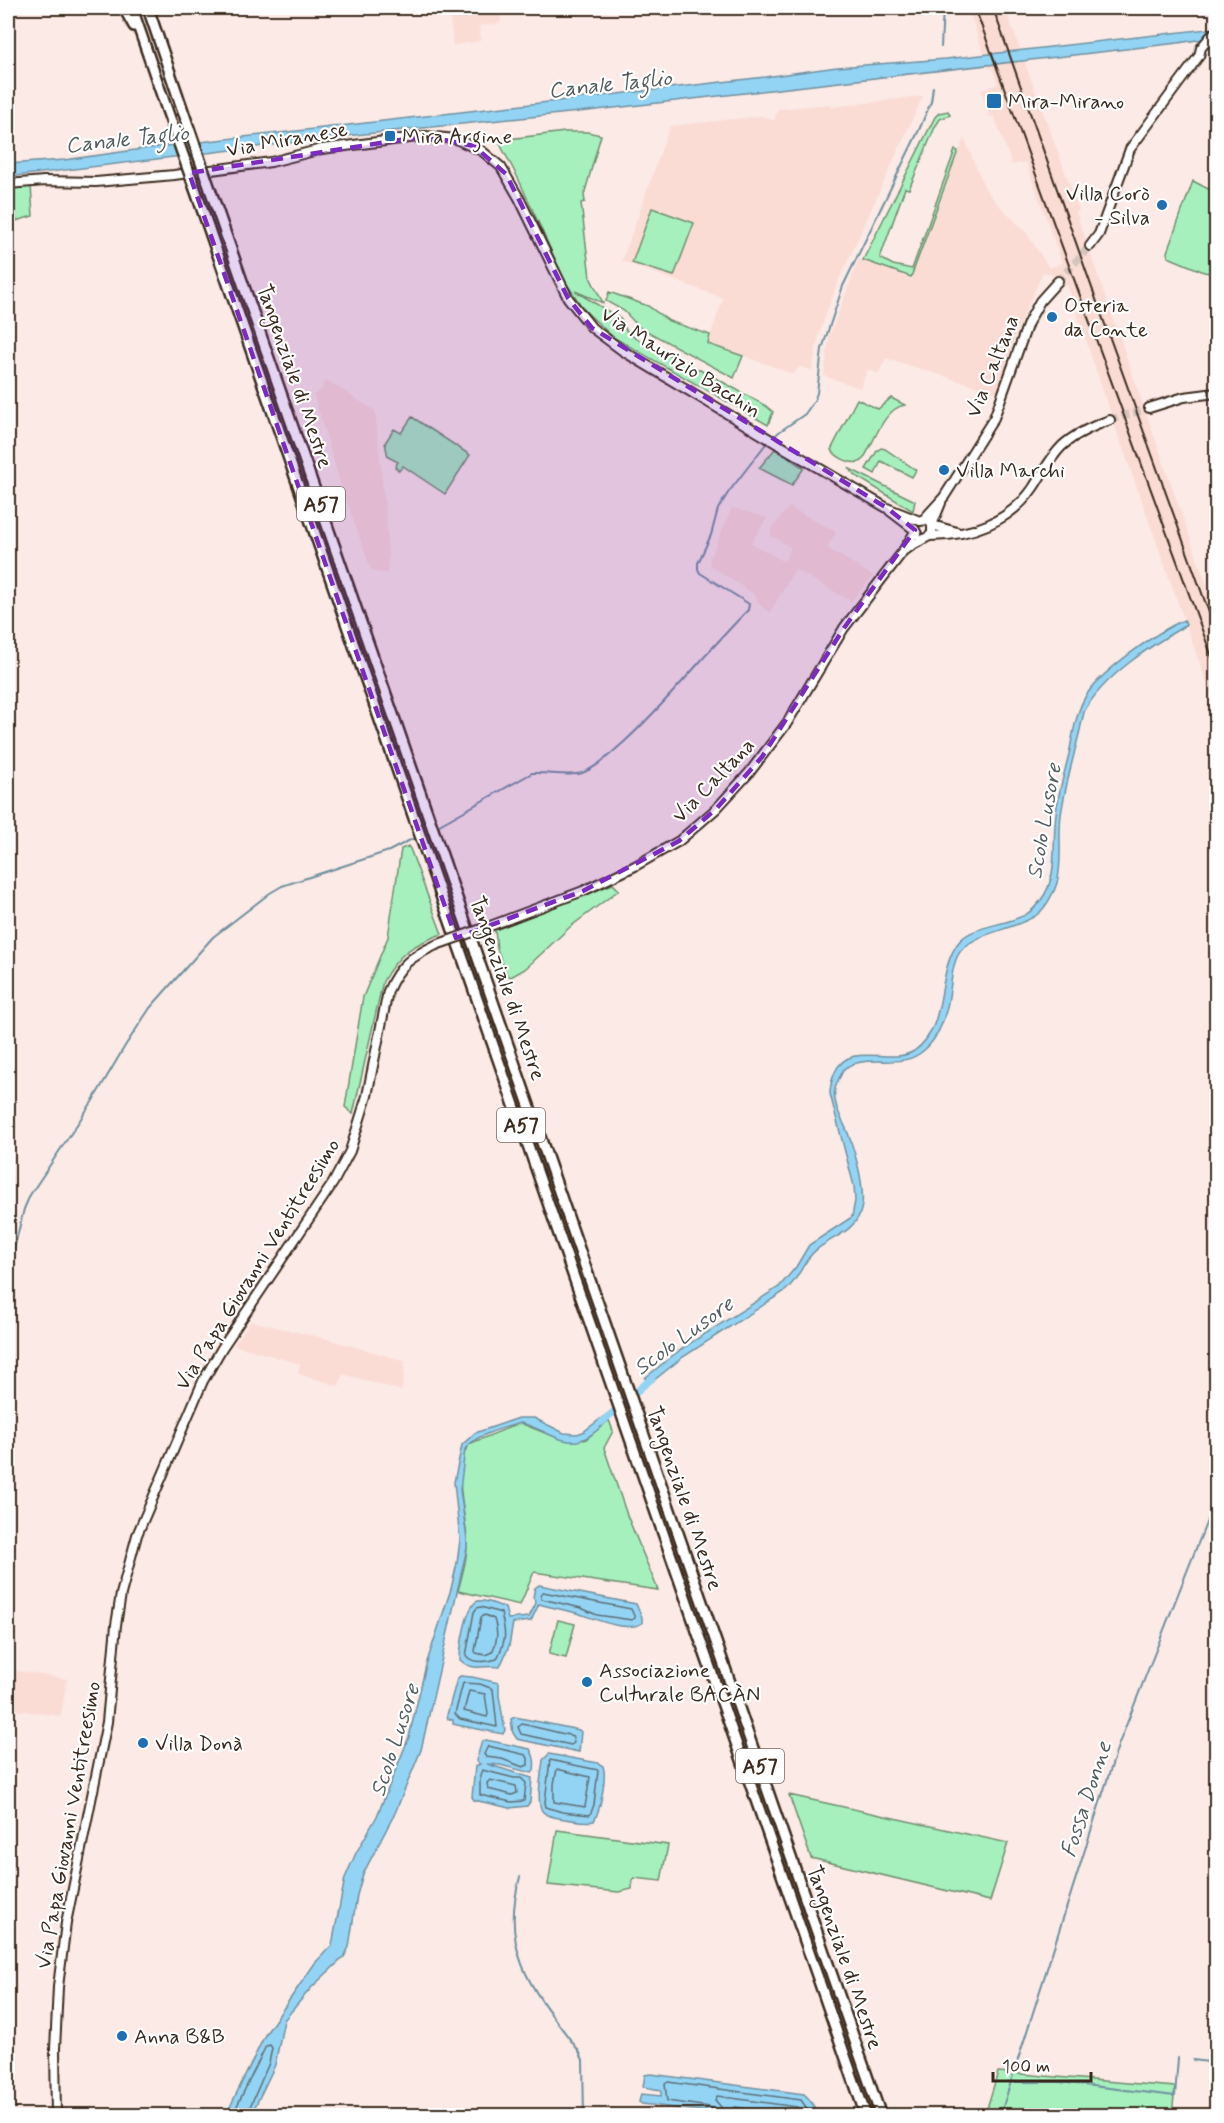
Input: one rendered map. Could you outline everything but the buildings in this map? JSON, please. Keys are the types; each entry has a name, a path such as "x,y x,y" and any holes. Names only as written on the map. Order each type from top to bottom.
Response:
{"highway":[{"name":"A57","path":"124,8 143,39"},
{"name":"Tangenziale di Mestre","path":"132,8 866,2115"},
{"name":"Tangenziale di Mestre","path":"148,8 882,2115"}],"main road":[{"path":"1199,56 1213,38"},
{"path":"1090,246 1099,234 1130,149 1213,38"},
{"name":"Via Miranese","path":"8,184 44,181 96,182 229,169 271,162 322,149 424,136 448,137 464,142"},
{"name":"Via Maurizio Bacchin","path":"464,142 490,156 506,174 568,298 592,328 623,351 887,508 915,531"},
{"name":"Via Caltana","path":"932,525 944,496 994,418 1012,363 1034,310 1058,281"},
{"path":"1149,408 1184,397 1216,393"},
{"path":"958,533 932,525 927,520 921,520 916,525 915,531 926,537 958,533 985,527 1004,518 1028,495 1052,456 1063,445 1085,431 1110,420"},
{"name":"Via Caltana","path":"921,520 944,496"},
{"name":"Via Maurizio Bacchin","path":"887,508 921,520"},
{"path":"926,537 933,531 932,525"},
{"name":"Via Caltana","path":"436,945 583,891 680,841 716,809 756,765 787,723 840,633 901,554 915,531"},
{"name":"Via Caltana","path":"901,554 926,537"},
{"name":"Via Papa Giovanni Ventitreesimo","path":"56,2115 55,2049 61,1954 74,1876 107,1722 116,1625 129,1560 203,1381 222,1348 333,1183 350,1151 367,1096 388,991 394,977 403,964 421,951 436,945"}],"highlighted area":[{"path":"425,136 474,146 506,174 568,298 592,328 887,508 915,530 844,628 762,757 716,809 679,841 583,891 456,938 189,173"}],"shaded area":[{"path":"449,8 500,8 501,23 479,26 480,41 453,45"},
{"path":"968,8 1005,8 1079,210 1076,212 1216,612 1216,709 1067,285 1060,286 1056,276 1043,272 1017,330 998,393 886,358 878,374 868,369 860,388 824,376 829,337 859,259 911,279 964,138 985,188 995,201 1026,232 1049,268 1062,263 1026,162 1012,165 994,116 990,117 981,90 998,84 992,68 989,69"},
{"path":"923,96 835,289 819,334 812,370 800,367 793,374 708,343 723,298 622,261 670,126 761,116 774,120 778,109 830,104 831,107"},
{"path":"326,380 375,411 386,520 387,573 371,569 341,485 314,395 321,390"},
{"path":"789,507 836,532 827,548 873,576 851,601 795,569 770,612 760,605 754,594 711,566 709,561 732,508 767,518 751,543 784,562 791,548 771,535 771,530"},
{"path":"251,1321 405,1361 402,1391 343,1374 339,1386 298,1374 300,1364 234,1345"},
{"path":"8,1669 67,1679 61,1716 8,1709"}],"green space":[{"path":"948,111 950,115 940,119 935,127 909,189 905,188 880,258 893,265 912,269 955,150 958,151 911,277 863,260 935,117 939,113"},
{"path":"565,132 587,132 601,135 584,195 585,202 581,203 590,277 603,303 575,291 621,319 626,330 635,338 766,406 773,412 768,425 613,337 584,310 565,281 500,144 500,140"},
{"path":"1193,181 1216,193 1216,274 1204,272 1168,257 1167,252"},
{"path":"31,185 33,216 8,221 8,187"},
{"path":"652,208 694,223 674,276 632,263"},
{"path":"609,292 648,306 669,321 710,335 708,344 743,356 734,378 639,327 624,311 606,301"},
{"path":"891,398 905,405 897,408 885,420 862,461 854,463 845,460 831,450 857,399 878,409"},
{"path":"412,417 470,455 445,494 403,466 399,471 395,467 398,462 388,457 385,443 394,429 401,433"},
{"path":"881,448 916,470 912,477 881,461 875,474 866,469"},
{"path":"775,449 804,468 792,485 759,468"},
{"path":"848,468 915,501 913,511 856,476"},
{"path":"409,846 442,934 407,951 395,963 383,981 353,1114 345,1107 363,997 388,937 401,849"},
{"path":"613,884 619,890 570,927 525,969 511,977 507,975 497,949 495,930"},
{"path":"609,1420 613,1431 604,1448 627,1515 658,1590 534,1572 520,1605 458,1591 467,1546 460,1478 464,1454 469,1444 520,1423 545,1433 585,1440"},
{"path":"558,1620 575,1624 566,1658 549,1654"},
{"path":"789,1795 1008,1843 990,1901 811,1858"},
{"path":"557,1830 668,1845 661,1881 634,1878 632,1889 619,1892 548,1885"},
{"path":"998,2072 1175,2087 1172,2115 985,2115"}],"water":[{"path":"1216,28 1216,37 1178,43 579,112 355,135 8,177 8,164 64,160 837,67 946,59"},
{"path":"1184,620 1186,625 1129,662 1103,686 1084,712 1061,815 1059,875 1054,891 1044,908 1038,914 1019,924 983,936 964,947 954,963 947,1008 941,1026 932,1041 919,1054 901,1060 861,1062 844,1069 836,1084 834,1095 836,1106 854,1151 862,1184 862,1204 856,1220 845,1231 812,1254 785,1291 683,1357 648,1385 645,1378 672,1356 779,1287 796,1267 809,1245 852,1217 855,1201 854,1186 830,1094 835,1072 850,1057 894,1056 914,1051 925,1041 932,1028 946,970 958,943 972,932 1020,917 1032,910 1041,900 1052,874 1058,799 1075,723 1083,701 1095,684 1118,663 1146,642"},
{"path":"607,1414 609,1420 585,1439 578,1441 563,1440 520,1423 482,1436 465,1449 460,1490 467,1548 421,1750 395,1813 363,1874 357,1895 349,1947 344,1957 312,1987 284,2020 275,2065 251,2115 226,2115 265,2035 315,1963 332,1945 345,1878 377,1816 409,1737 426,1665 451,1589 457,1563 460,1540 454,1482 462,1445 475,1433 519,1418 534,1418 564,1433 577,1434"},
{"path":"539,1585 636,1604 642,1617 642,1623 629,1627 620,1626 539,1604 531,1621 513,1623 509,1646 500,1667 475,1667 460,1660 464,1628 474,1604 481,1601 499,1605 505,1608 508,1619 529,1617 536,1603 533,1597 535,1588"},
{"path":"460,1676 499,1683 505,1730 503,1734 453,1724 453,1720 448,1719 447,1715 457,1679"},
{"path":"515,1717 579,1730 581,1732 579,1752 517,1739 513,1733 511,1719"},
{"path":"482,1741 530,1749 534,1763 532,1773 487,1764 532,1778 530,1802 527,1806 510,1808 474,1800 472,1797 475,1766 480,1764 476,1761"},
{"path":"549,1754 598,1763 603,1766 602,1794 594,1821 556,1818 543,1812 539,1802 540,1787 543,1760"},
{"path":"645,2075 804,2094 819,2115 735,2115 642,2104 639,2102 641,2094 661,2096 661,2090 643,2087"}],"waterway":[{"path":"941,47 943,8"},
{"path":"434,828 532,773 577,774 599,764 655,711 748,610 749,604 700,573 698,563 711,535 718,509 728,493 765,445 805,414 814,401 822,349 843,286 919,130 931,102 933,87"},
{"path":"8,1273 24,1209 30,1195 92,1102 150,1008 213,937 282,886 389,851 418,836"},
{"name":"Scolo Lusore","path":"602,1422 652,1378"},
{"name":"Fossa Donne","path":"1000,2116 1118,1746 1216,1498"},
{"path":"520,1877 514,1904 514,1929 518,1951 525,1972 536,1991 583,2060 584,2116"},
{"path":"1010,2082 1059,2082 1175,2096 1178,2058"},
{"path":"1193,2060 1216,2063"}],"tunnel":[{"path":"1058,281 1090,246"},
{"path":"1110,420 1149,408"}],"railway":[{"path":"975,8 1216,668"},
{"path":"993,8 1216,632"}],"place":[{"name":"Mira-Mirano","path":"994,101"},
{"name":"Mira Argine","path":"390,136"},
{"name":"Villa Corò - Silva","path":"1162,205"},
{"name":"Osteria da Conte","path":"1052,317"},
{"name":"Villa Marchi","path":"944,470"},
{"name":"Associazione Culturale BACÀN","path":"587,1682"},
{"name":"Villa Donà","path":"143,1743"},
{"name":"Anna B&B","path":"122,2036"}],"water label":[{"name":"Canale Taglio","path":"610,83"},
{"name":"Canale Taglio","path":"127,138"}]}
